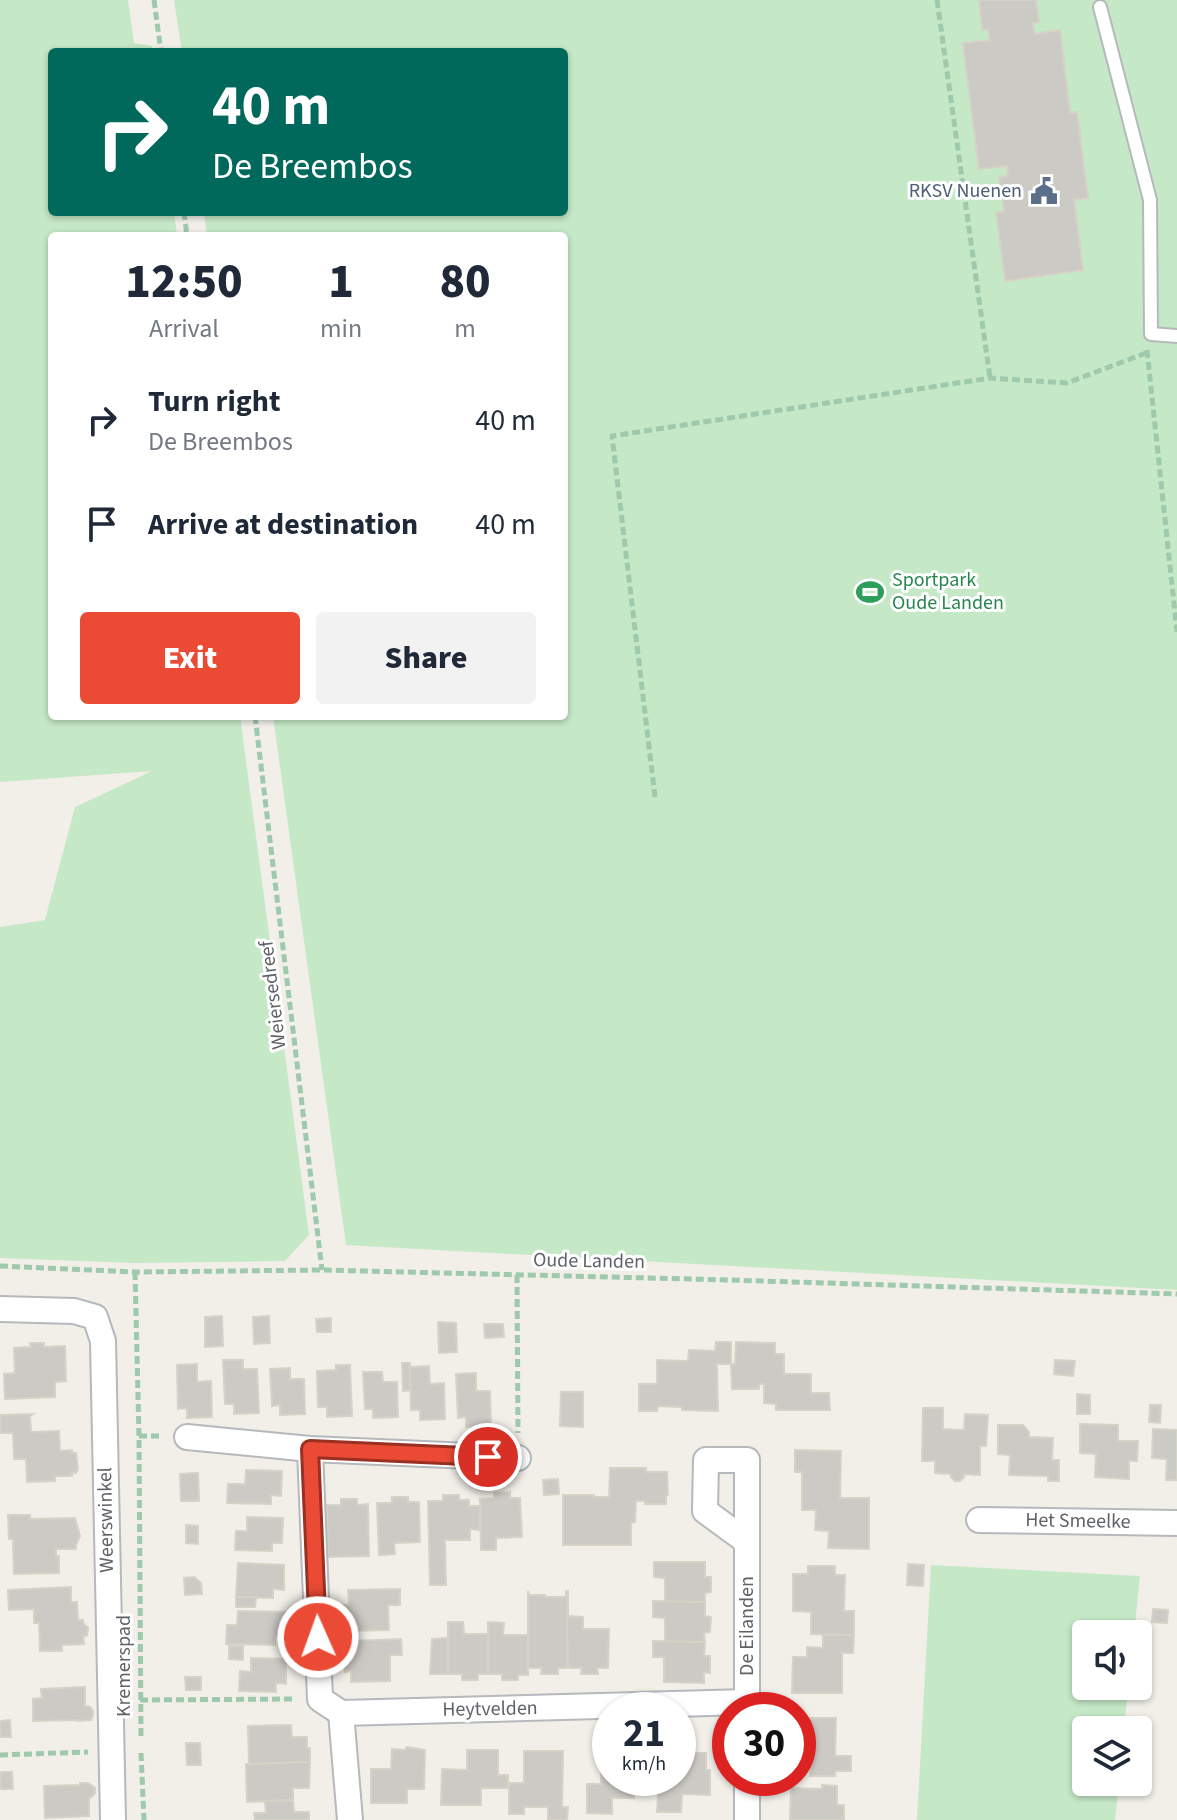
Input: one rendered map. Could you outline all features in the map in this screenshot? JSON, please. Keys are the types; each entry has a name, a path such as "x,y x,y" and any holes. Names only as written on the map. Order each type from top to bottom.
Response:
{"street":[{"name":"Weerswinkel","path":"0,1309 74,1311 95,1317 103,1341 113,1820"},
{"path":"187,1437 310,1449 518,1458"},
{"path":"310,1449 320,1699 341,1713 350,1820"},
{"name":"Het Smeelke","path":"979,1520 1177,1523"},
{"name":"De Eilanden","path":"746,1541 747,1692"},
{"name":"Heytvelden","path":"341,1713 712,1707"},
{"path":"747,1796 747,1820"}],"lane":[{"path":"1100,7 1150,200 1151,334 1177,336"}],"path":[{"path":"154,0 160,48"},
{"path":"937,0 990,378"},
{"path":"1151,334 1147,353 1177,632"},
{"path":"655,797 612,436 990,378 1067,383 1147,353"},
{"name":"Weiersedreef","path":"255,720 322,1270"},
{"name":"Oude Landen","path":"0,1266 135,1272 322,1270 1177,1294"},
{"name":"Kremerspad","path":"135,1272 144,1820"},
{"path":"517,1275 518,1458"},
{"path":"140,1700 320,1699"},
{"path":"0,1755 110,1752"}],"green space":[{"path":"0,0 128,0 134,43 152,48 48,48 48,216 174,216 176,232 48,232 48,720 241,720 309,1235 285,1261 134,1263 0,1258 0,927 45,920 75,807 152,771 0,782"},
{"name":"Sportpark Oude Landen","path":"174,0 1177,0 1177,1290 346,1245 274,720 568,720 568,232 206,232 204,216 568,216 568,48 181,48"},
{"path":"931,1565 1140,1576 1135,1620 1072,1620 1072,1700 1127,1700 1125,1716 1072,1716 1072,1796 1118,1796 1115,1820 917,1820"}],"building":[{"path":"979,0 1036,0 1039,22 1033,23 1035,34 1060,30 1070,113 1077,112 1088,198 1074,200 1083,270 1005,281 996,212 1004,212 999,177 1008,176 1007,166 979,169 962,43 990,40 988,29 982,30"},
{"path":"222,1316 223,1346 205,1347 205,1317"},
{"path":"269,1316 270,1343 254,1344 253,1317"},
{"path":"331,1318 331,1332 317,1332 316,1319"},
{"path":"438,1322 456,1323 457,1352 439,1353"},
{"path":"484,1324 503,1324 504,1337 485,1338"},
{"path":"716,1342 731,1342 731,1364 717,1364 718,1411 658,1406 657,1411 639,1411 639,1384 657,1384 657,1360 688,1361 689,1350 715,1351"},
{"path":"736,1342 775,1343 775,1354 784,1354 784,1374 811,1374 811,1393 829,1393 830,1410 776,1410 776,1404 764,1403 764,1384 759,1384 759,1389 732,1389 731,1364 735,1364"},
{"path":"30,1343 44,1343 44,1347 65,1346 66,1381 55,1382 55,1397 5,1399 4,1374 15,1373 14,1348 31,1347"},
{"path":"223,1360 243,1360 243,1369 257,1369 259,1413 234,1414 234,1404 225,1404"},
{"path":"1055,1360 1075,1361 1073,1376 1054,1374"},
{"path":"402,1363 410,1363 411,1390 403,1391"},
{"path":"197,1364 197,1382 211,1381 212,1417 187,1418 187,1408 178,1409 177,1365"},
{"path":"336,1365 350,1365 352,1416 327,1417 327,1407 318,1407 317,1371 336,1370"},
{"path":"429,1366 430,1384 444,1383 445,1419 420,1420 420,1410 411,1410 410,1367"},
{"path":"290,1368 290,1379 304,1379 305,1414 280,1415 280,1405 272,1406 270,1369"},
{"path":"363,1372 382,1372 383,1382 397,1382 398,1417 373,1418 373,1409 365,1409"},
{"path":"476,1373 476,1391 490,1391 491,1426 466,1427 466,1417 458,1418 456,1374"},
{"path":"561,1392 583,1392 583,1427 560,1426"},
{"path":"1077,1394 1090,1395 1090,1414 1077,1414"},
{"path":"1150,1405 1161,1405 1160,1423 1149,1422"},
{"path":"923,1408 943,1408 943,1429 964,1430 965,1414 988,1415 986,1446 980,1446 980,1475 964,1474 960,1481 955,1481 951,1474 935,1473 935,1461 922,1461"},
{"path":"33,1414 30,1416 31,1432 59,1431 60,1451 72,1450 76,1453 78,1469 72,1476 55,1476 55,1481 27,1482 26,1459 14,1459 13,1433 0,1433 0,1415"},
{"path":"1080,1424 1118,1425 1118,1441 1138,1441 1137,1461 1129,1461 1129,1479 1095,1477 1096,1454 1080,1453"},
{"path":"998,1425 1023,1425 1029,1437 1053,1438 1052,1460 1059,1460 1059,1481 1048,1481 1048,1476 1009,1475 1010,1455 998,1454"},
{"path":"1153,1429 1177,1430 1177,1480 1166,1480 1167,1459 1152,1458"},
{"path":"795,1450 841,1451 840,1498 869,1498 869,1549 828,1548 829,1531 815,1530 816,1510 802,1510 802,1472 795,1472"},
{"path":"610,1468 646,1468 646,1472 667,1472 666,1504 636,1501 635,1522 631,1523 631,1545 563,1545 563,1495 609,1497"},
{"path":"246,1470 282,1471 281,1496 271,1495 271,1504 227,1503 228,1484 245,1484"},
{"path":"198,1473 199,1501 181,1501 180,1474"},
{"path":"558,1479 559,1494 544,1495 543,1480"},
{"path":"510,1492 510,1498 520,1498 522,1537 496,1538 496,1550 481,1550 480,1499 494,1498 494,1493"},
{"path":"443,1495 459,1495 459,1500 469,1500 469,1506 480,1506 480,1530 470,1529 470,1540 445,1540 446,1585 430,1585 428,1501 443,1501"},
{"path":"392,1497 408,1497 408,1502 419,1502 420,1542 394,1543 395,1554 379,1555 377,1503 392,1503"},
{"path":"341,1499 357,1499 357,1505 368,1504 369,1556 328,1557 327,1505 341,1505"},
{"path":"8,1515 30,1515 30,1519 75,1518 80,1536 76,1549 56,1549 59,1573 14,1574 13,1539 9,1539"},
{"path":"247,1517 283,1518 282,1543 272,1543 272,1551 235,1550 236,1531 247,1531"},
{"path":"186,1525 198,1526 198,1544 186,1543"},
{"path":"654,1562 705,1562 705,1577 711,1577 711,1592 705,1593 705,1602 665,1602 665,1578 654,1577"},
{"path":"238,1563 284,1565 284,1590 273,1589 273,1598 236,1597"},
{"path":"908,1564 924,1565 923,1586 907,1585"},
{"path":"808,1566 835,1566 835,1575 845,1575 844,1611 854,1611 854,1635 811,1634 811,1612 793,1611 793,1574 808,1574"},
{"path":"194,1577 201,1583 202,1594 185,1595 184,1578"},
{"path":"71,1587 71,1602 77,1602 78,1620 83,1620 88,1628 87,1635 83,1637 84,1644 62,1645 62,1651 40,1651 39,1623 34,1623 34,1609 9,1610 8,1590"},
{"path":"400,1589 400,1605 388,1605 389,1630 349,1631 349,1621 343,1621 343,1605 349,1605 348,1590"},
{"path":"528,1591 529,1595 566,1597 568,1591 568,1668 558,1668 558,1674 541,1674 542,1668 528,1668"},
{"path":"236,1597 256,1597 255,1607 236,1607"},
{"path":"653,1601 705,1602 705,1616 711,1617 710,1632 704,1633 705,1642 665,1642 665,1618 653,1617"},
{"path":"1153,1609 1168,1610 1167,1623 1152,1622"},
{"path":"238,1611 286,1612 285,1637 275,1636 275,1645 226,1644 227,1625 237,1625"},
{"path":"567,1616 583,1617 583,1629 609,1629 608,1668 597,1668 598,1674 581,1674 582,1668 568,1668"},
{"path":"448,1622 463,1622 464,1634 488,1634 488,1674 478,1674 478,1680 462,1680 462,1674 448,1674"},
{"path":"488,1622 504,1623 503,1635 528,1635 528,1675 518,1675 518,1680 502,1680 502,1674 488,1674"},
{"path":"823,1635 854,1635 853,1653 842,1653 842,1693 792,1692 793,1657 807,1657 807,1647 823,1648"},
{"path":"448,1638 448,1674 430,1674 432,1639"},
{"path":"401,1639 402,1655 390,1655 390,1681 351,1682 351,1671 345,1672 344,1656 350,1656 350,1641"},
{"path":"653,1641 705,1642 704,1656 710,1656 710,1673 704,1672 704,1683 664,1682 664,1657 653,1657"},
{"path":"229,1646 243,1646 243,1660 229,1659"},
{"path":"251,1658 286,1659 286,1684 276,1683 276,1692 239,1691 240,1671 251,1672"},
{"path":"185,1677 201,1677 201,1690 186,1690"},
{"path":"85,1687 85,1706 93,1711 91,1720 33,1721 33,1699 42,1698 41,1689"},
{"path":"816,1718 836,1718 835,1756 851,1756 851,1771 835,1771 835,1776 816,1776"},
{"path":"10,1720 11,1737 0,1737 0,1721"},
{"path":"291,1725 292,1737 307,1737 310,1762 249,1764 248,1726"},
{"path":"186,1743 200,1743 201,1765 187,1765"},
{"path":"407,1747 425,1750 424,1789 407,1789 407,1803 371,1803 371,1769 391,1769 392,1749 405,1750"},
{"path":"467,1750 498,1750 498,1775 508,1775 508,1788 481,1788 481,1805 441,1805 442,1769 467,1770"},
{"path":"524,1751 563,1751 562,1807 568,1807 567,1820 548,1820 548,1807 524,1807 524,1814 509,1814 509,1783 524,1783"},
{"path":"696,1753 706,1753 710,1795 696,1794"},
{"path":"310,1762 309,1788 293,1788 293,1800 247,1802 246,1764"},
{"path":"0,1772 12,1772 13,1789 0,1789"},
{"path":"88,1783 95,1788 95,1793 89,1798 89,1816 45,1818 44,1786"},
{"path":"587,1784 592,1784 592,1796 634,1798 612,1798 612,1814 587,1813"},
{"path":"822,1785 837,1786 837,1805 844,1805 844,1820 790,1820 791,1796 816,1796 816,1789 822,1789"},
{"path":"658,1796 682,1796 681,1812 657,1812"},
{"path":"293,1800 294,1812 309,1812 309,1820 255,1820 254,1813 266,1813 265,1801"}],"place":[{"name":"RKSV Nuenen","path":"1044,191"},
{"name":"Sportpark Oude Landen","path":"870,592"}],"route":[{"path":"318,1637 310,1449 488,1457"}]}
